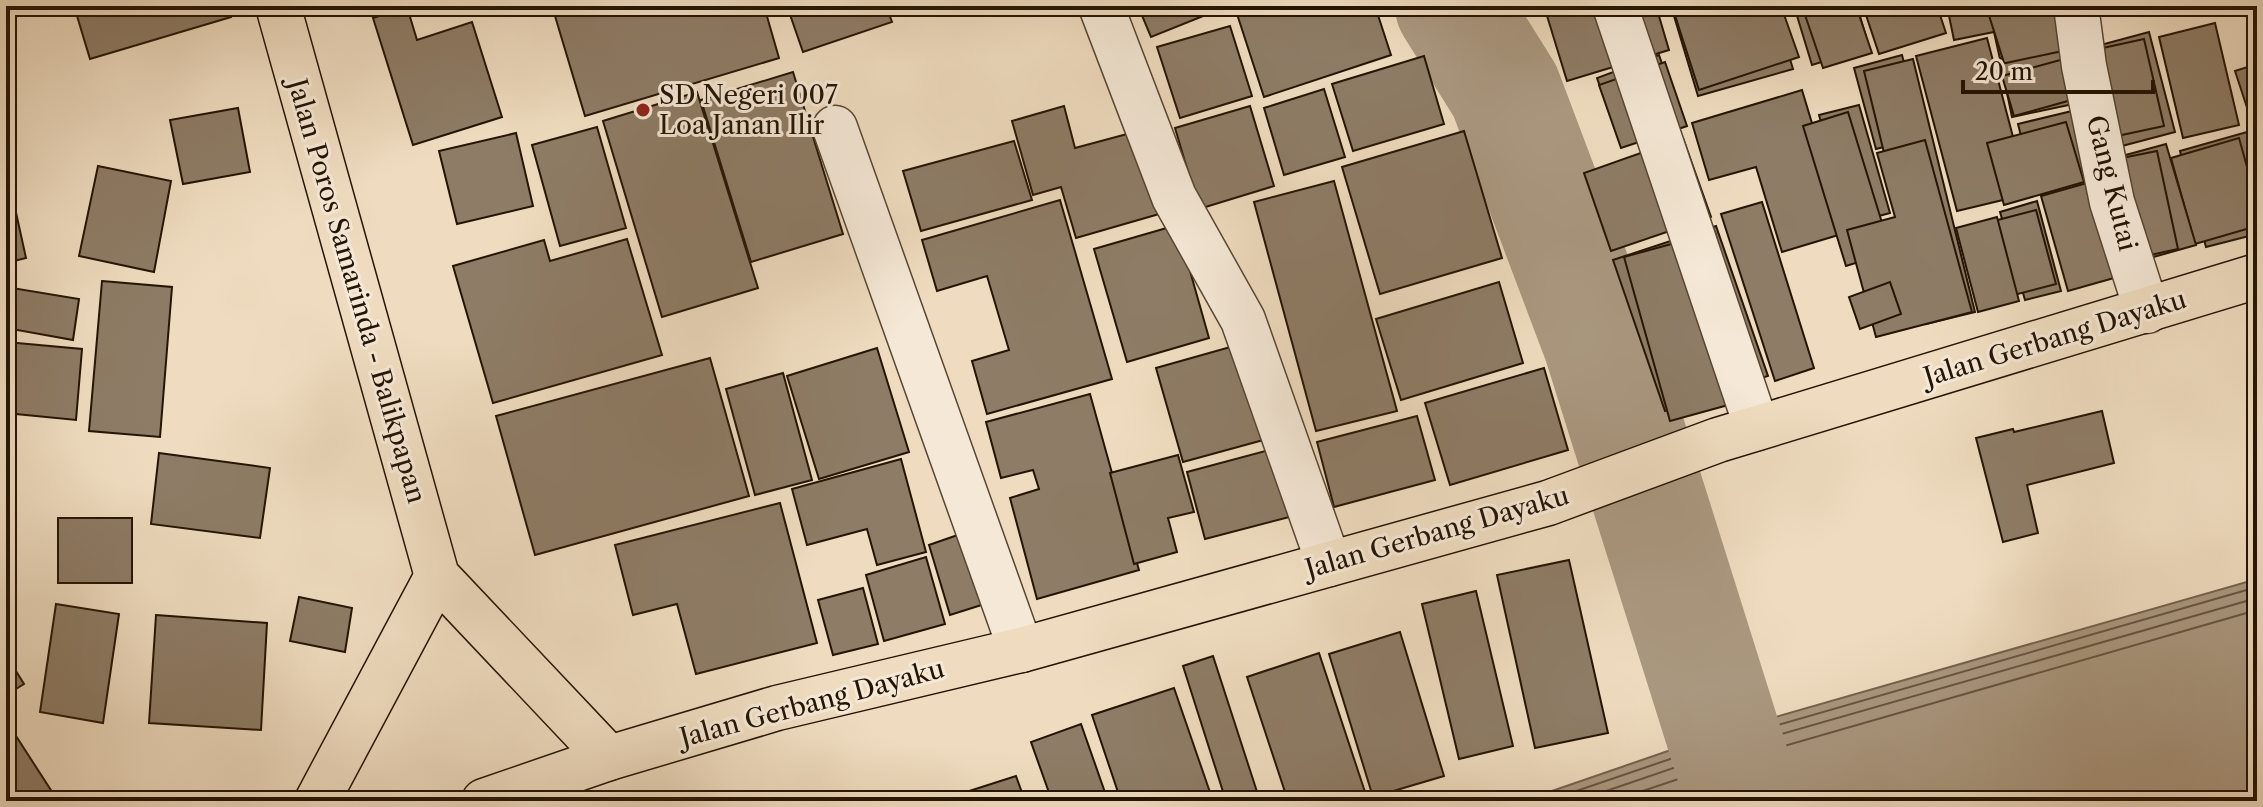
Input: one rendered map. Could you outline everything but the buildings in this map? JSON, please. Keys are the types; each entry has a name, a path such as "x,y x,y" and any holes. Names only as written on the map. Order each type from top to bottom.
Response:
{"highway":[{"name":"Jalan Poros Samarinda - Balikpapan","path":"278,6 437,576 609,758"},
{"name":"Jalan Gerbang Dayaku","path":"484,801 609,758 777,708 1021,650 1548,503 1738,434 2257,276"},
{"path":"317,801 437,576"}],"street":[{"path":"1101,6 1174,197 1243,320 1329,564"},
{"path":"1615,6 1738,434"},
{"name":"Gang Kutai","path":"2076,6 2084,66 2112,202 2147,311"},
{"path":"835,128 1021,650"}],"water":[{"path":"2257,579 2257,801 1523,801 1723,732"}],"waterway":[{"path":"1452,6 1505,91 1600,343 1744,801"}],"place":[{"name":"SD Negeri 007 Loa Janan Ilir","path":"643,110"}]}
